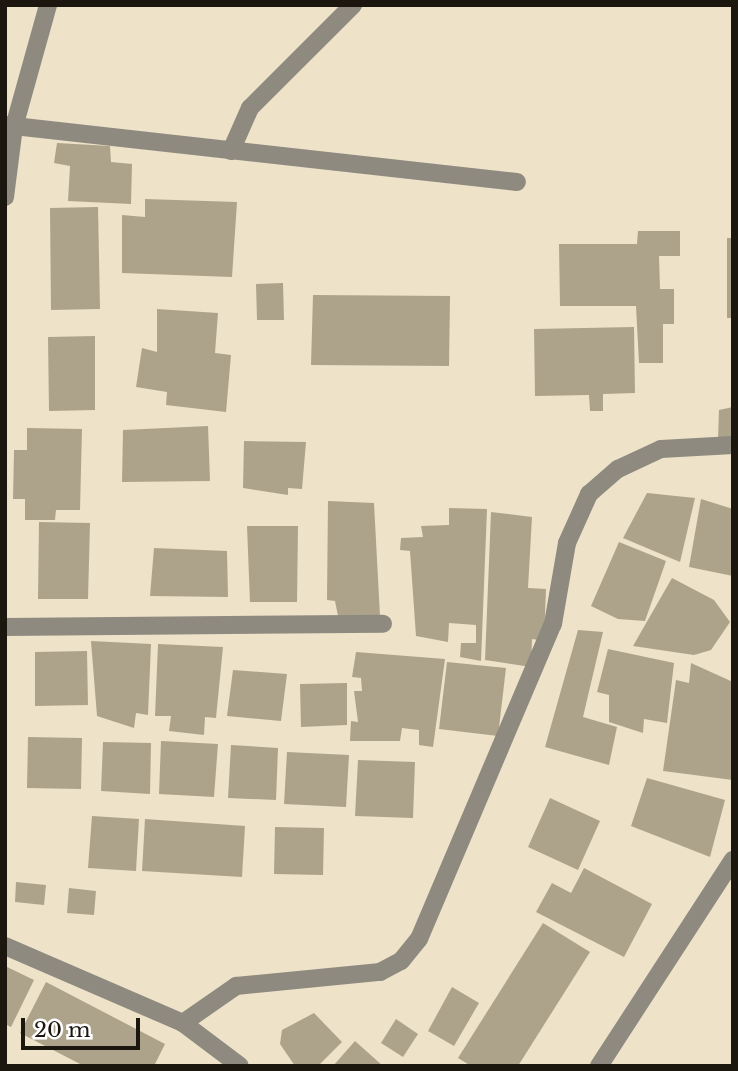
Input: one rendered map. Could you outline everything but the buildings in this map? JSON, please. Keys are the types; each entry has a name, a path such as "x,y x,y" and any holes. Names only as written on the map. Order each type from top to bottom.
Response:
{"street":[{"path":"5,197 10,126 48,5"},
{"path":"231,151 250,108 352,5"},
{"path":"10,126 517,182"},
{"path":"183,1023 236,986 380,972 401,961 419,939 553,624 567,543 589,494 618,469 661,449 733,445"},
{"path":"5,627 383,624"},
{"path":"599,1066 733,860"},
{"path":"5,946 183,1023 240,1066"}]}
